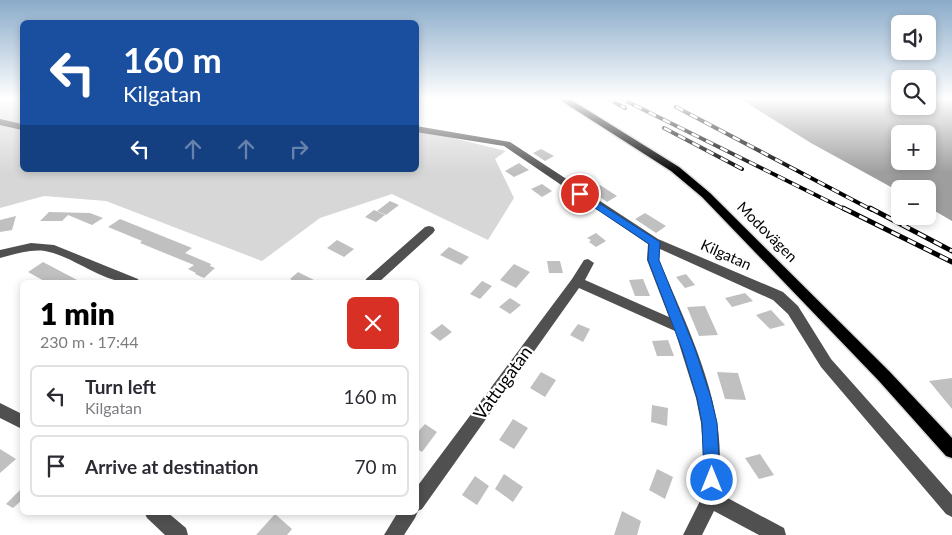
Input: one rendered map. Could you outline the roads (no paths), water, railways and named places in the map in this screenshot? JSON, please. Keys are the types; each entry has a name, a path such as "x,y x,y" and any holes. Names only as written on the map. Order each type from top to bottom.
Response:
{"main road":[{"name":"Modovägen","path":"601,123 675,169 712,201 829,320 952,450"},
{"name":"Modovägen","path":"924,419 952,458"}],"street":[{"path":"4,123 20,127"},
{"name":"Kilgatan","path":"419,129 507,144 654,242 762,288 787,304 804,326 826,363 952,508"},
{"path":"373,280 428,230"},
{"path":"654,242 653,260 689,349 710,423 712,499 692,535"},
{"path":"0,254 26,247 50,248 128,280"},
{"name":"Vattugatan","path":"419,499 577,282 588,264"},
{"path":"577,282 679,327"},
{"path":"0,410 20,421"},
{"path":"712,499 777,535"},
{"path":"156,515 179,535"},
{"path":"393,535 407,515"}],"railway":[{"path":"670,123 846,210"},
{"path":"706,123 872,210"},
{"path":"664,128 742,169"},
{"path":"843,208 952,262"},
{"path":"870,208 952,251"}]}
